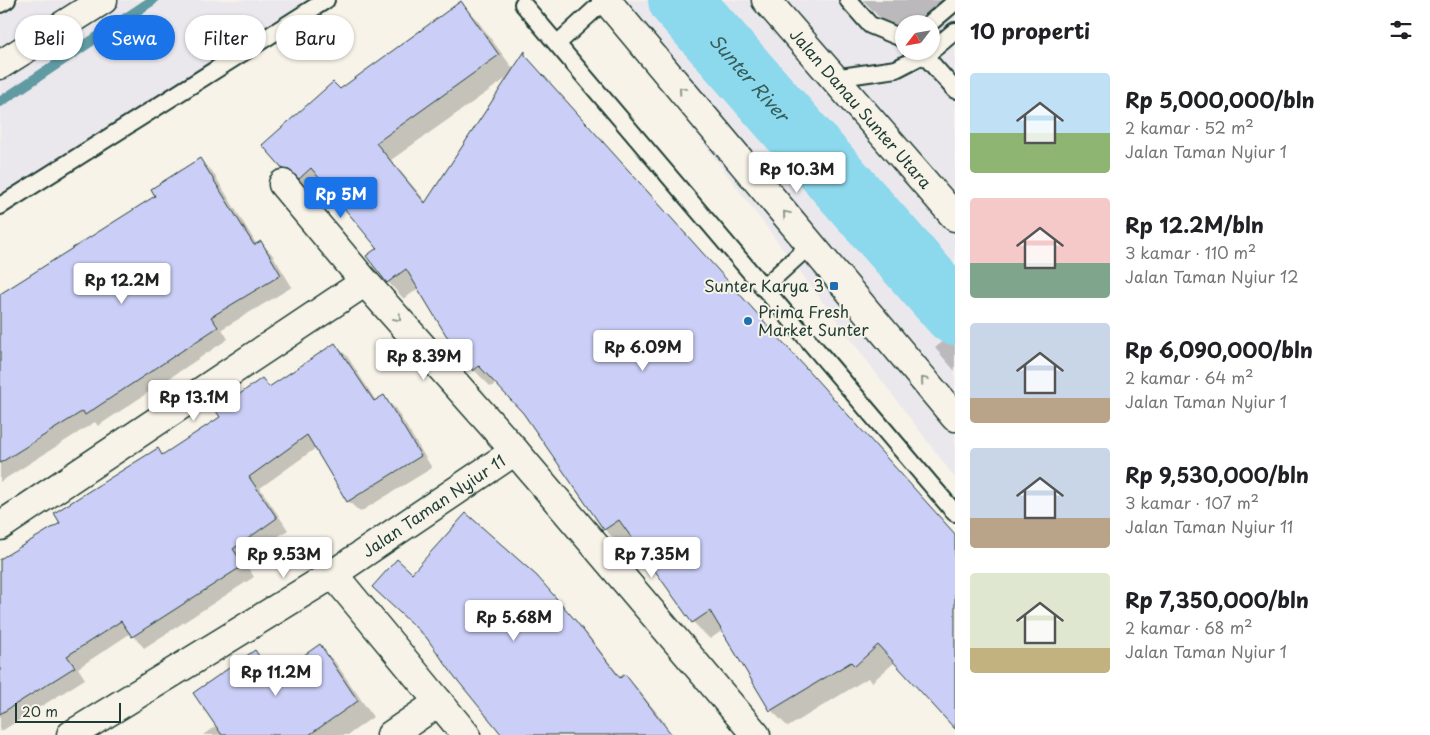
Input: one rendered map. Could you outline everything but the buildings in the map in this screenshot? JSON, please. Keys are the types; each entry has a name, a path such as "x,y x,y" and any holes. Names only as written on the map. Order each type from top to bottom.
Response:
{"street":[{"path":"605,0 955,417"},
{"name":"Jalan Danau Sunter Utara","path":"766,0 955,217"},
{"path":"0,65 95,2"},
{"path":"283,184 365,282 515,451 756,735"},
{"path":"0,526 365,282"},
{"name":"Jalan Taman Nyiur 11","path":"71,735 333,574 515,451"},
{"path":"333,574 466,735"},
{"path":"391,735 439,702"}],"lane":[{"path":"0,4 7,0"},
{"path":"0,206 326,0"},
{"path":"557,44 605,0"},
{"path":"848,0 870,25 895,35"},
{"path":"940,15 955,2"},
{"path":"523,4 955,513"},
{"path":"940,44 955,31"},
{"path":"834,78 896,69 915,60"},
{"path":"934,60 955,90"},
{"path":"763,288 811,244"}],"shaded area":[{"path":"0,0 327,0 303,15 276,15 276,32 266,38 266,15 185,15 185,60 231,60 0,204"},
{"path":"596,0 955,0 955,478"}],"waterway":[{"path":"0,102 153,0"},
{"name":"Sunter River","path":"680,0 955,313"}],"place":[{"name":"Sunter Karya 3","path":"834,286"},
{"name":"Prima Fresh Market Sunter","path":"748,321"}]}
